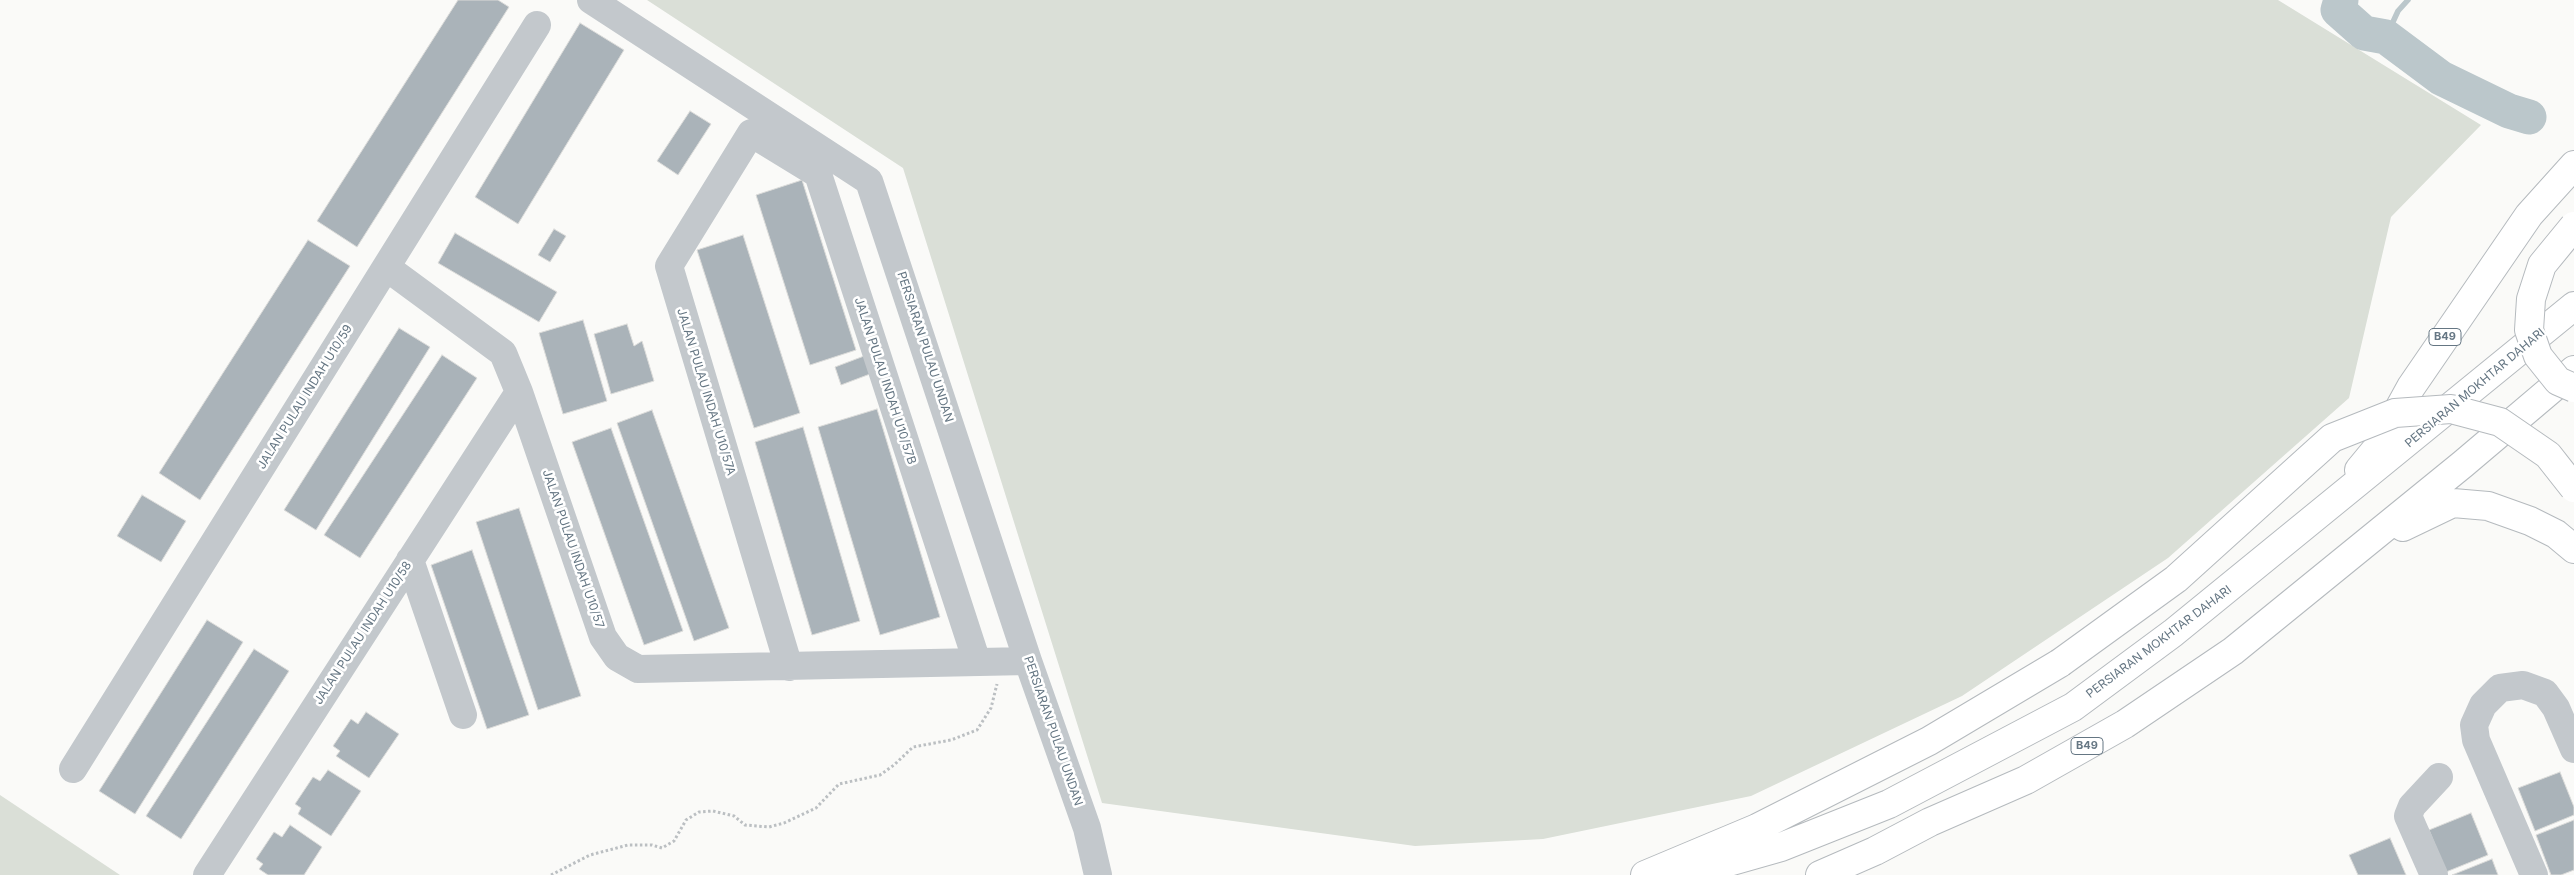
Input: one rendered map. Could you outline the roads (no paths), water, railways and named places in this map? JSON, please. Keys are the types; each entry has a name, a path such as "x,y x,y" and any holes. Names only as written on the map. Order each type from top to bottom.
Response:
{"main road":[{"name":"B49","path":"2322,513 2378,447 2411,387 2529,215 2574,165"},
{"path":"2574,226 2542,264 2531,299 2529,330 2538,356 2558,381 2574,388"},
{"name":"PERSIARAN MOKHTAR DAHARI","path":"1683,875 1781,847 1889,804 2073,706 2173,633 2574,306"},
{"name":"B49","path":"1820,875 1875,851 1930,822 2026,780 2125,724 2233,651 2363,547 2574,370"},
{"path":"1644,875 1757,828 1930,740 2060,663 2176,579 2332,438 2394,413 2451,409 2500,422 2548,455 2574,488"},
{"path":"2363,547 2453,502 2488,506 2530,521 2556,534 2574,549"}],"street":[{"name":"PERSIARAN PULAU UNDAN","path":"591,0 869,181 1028,661 1087,828 1098,875"},
{"name":"JALAN PULAU INDAH U10/59","path":"73,768 537,25"},
{"name":"JALAN PULAU INDAH U10/57B","path":"751,133 818,174 988,662"},
{"name":"JALAN PULAU INDAH U10/57A","path":"751,133 669,266 789,667"},
{"name":"JALAN PULAU INDAH U10/57","path":"386,267 503,353 519,392 603,637 617,657 638,669 1028,661"},
{"name":"JALAN PULAU INDAH U10/58","path":"207,875 519,392"},
{"path":"410,560 463,715"},
{"path":"2534,875 2476,740 2474,725 2483,705 2500,688 2523,685 2545,693 2556,708 2574,748"},
{"path":"2434,875 2408,816 2412,806 2439,777"},
{"path":"1078,875 1087,828"}],"waterway":[{"path":"2341,0 2338,10 2364,33 2386,37 2441,78 2509,111 2529,117"},
{"path":"2386,37 2398,11 2408,0"}]}
